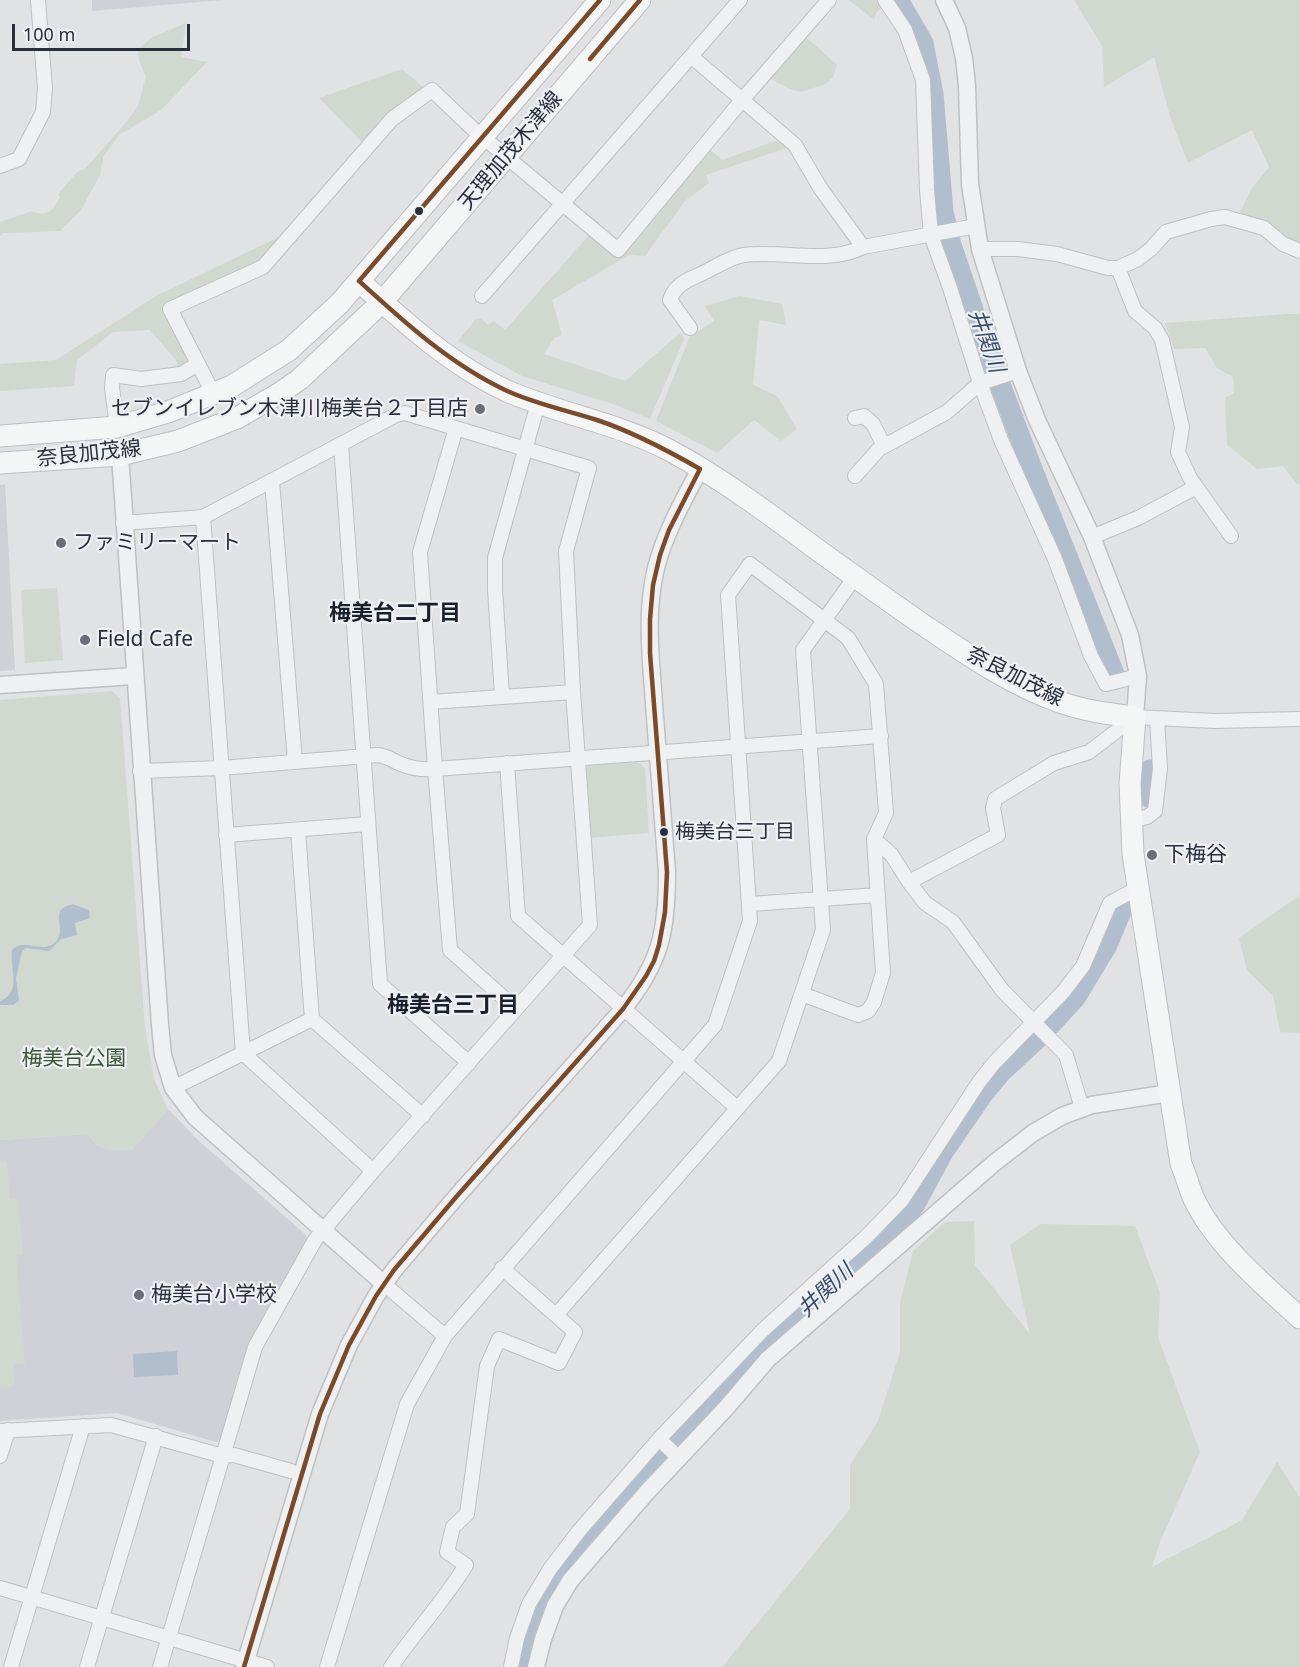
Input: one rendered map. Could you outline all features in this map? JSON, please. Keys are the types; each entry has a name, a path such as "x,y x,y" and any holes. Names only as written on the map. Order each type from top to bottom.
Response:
{"main road":[{"name":"天理加茂木津線","path":"359,281 600,0"},
{"name":"天理加茂木津線","path":"382,302 640,0"},
{"name":"奈良加茂線","path":"0,436 117,427 214,395 252,375 289,350 323,321 359,281 451,358 471,371 538,403 595,420 668,450 731,487 962,651 1029,689 1070,705 1097,712 1135,717"},
{"name":"奈良加茂線","path":"0,463 120,455 198,435 259,406 287,388 319,363 382,302"},
{"path":"1135,717 1130,820 1138,888 1181,1164 1194,1200 1210,1227 1233,1253 1300,1318"}],"street":[{"path":"0,166 19,159 43,112 45,88 38,0"},
{"path":"482,296 740,0"},
{"path":"214,395 170,309 262,267 392,118 432,90 483,137 618,250 742,100 829,0"},
{"path":"885,0 905,30 923,80 931,235 1001,440 1055,559 1100,675 1106,684 1138,676"},
{"path":"944,0 957,28 964,58 967,86 970,227 980,249 1011,373 1037,420 1092,537 1130,635 1138,676 1135,717"},
{"path":"692,57 795,145 821,189 863,247"},
{"path":"980,249 1018,249 1047,253 1108,268 1118,268 1145,254 1166,232 1225,217 1264,228 1283,244 1300,251"},
{"path":"690,328 670,300 680,284 741,256 778,254 816,256 851,253 863,247 970,227"},
{"path":"1118,268 1135,311 1155,328 1162,340 1182,428 1178,452 1196,487 1231,536"},
{"path":"117,427 112,387 113,375 141,379 181,374 198,364"},
{"path":"855,476 879,448 947,412 980,383 1011,373"},
{"path":"502,696 495,558 538,403"},
{"path":"123,523 203,517 396,415 405,413 589,468 566,551 573,692 590,925 315,1240 255,1347 160,1667"},
{"path":"855,418 864,416 873,424 884,446"},
{"path":"456,428 420,552 450,950 516,1009"},
{"path":"341,445 381,984 469,1063"},
{"path":"120,455 160,1025 163,1055 173,1088 195,1117 445,1336"},
{"path":"245,1664 320,1414 349,1345 384,1284 457,1196 623,1009 654,962 662,938 667,909 667,872 649,628 652,588 668,530 700,469"},
{"path":"272,481 295,761"},
{"path":"1092,537 1138,518 1196,487"},
{"path":"203,517 243,1053 373,1171"},
{"path":"327,1667 407,1404 445,1336 715,1025 750,921 728,595 750,564 848,638 876,684 886,813 874,839 883,973 874,1002 868,1011 858,1015 802,994"},
{"path":"556,1314 779,1061 823,930 803,650 855,577"},
{"path":"0,685 134,676"},
{"path":"431,702 573,692"},
{"path":"909,882 998,835 993,808 995,799 1054,762 1089,752 1135,717 1215,721 1300,719"},
{"path":"1130,820 1147,817 1155,811 1160,769 1157,718"},
{"path":"141,771 221,768 384,756 419,770 881,736"},
{"path":"507,764 518,916 736,1108"},
{"path":"226,835 368,824"},
{"path":"298,830 312,1019 423,1116"},
{"path":"874,839 891,854 925,903 953,922 1002,990 1066,1055 1082,1108"},
{"path":"536,1667 555,1606 570,1581 647,1492 667,1447 763,1330 866,1238 902,1200 979,1082 994,1063 1035,1024 1083,966 1110,903 1138,888"},
{"path":"750,904 878,895"},
{"path":"173,1088 312,1019"},
{"path":"511,1667 517,1638 529,1604 550,1569 579,1531 667,1447 830,1304 1025,1139 1062,1116 1092,1105 1170,1093"},
{"path":"391,1667 411,1638 451,1590 466,1565 447,1552 453,1527 467,1514 487,1366 499,1339 559,1363 575,1332 502,1268"},
{"path":"0,1456 4,1431 111,1425 223,1456 234,1455 291,1471"},
{"path":"11,1667 83,1426"},
{"path":"87,1667 156,1436"},
{"path":"0,1588 169,1638 245,1664 267,1667"}],"shaded area":[{"path":"92,0 223,0 92,11"},
{"path":"5,484 15,670 0,671 0,485"},
{"name":"梅美台小学校","path":"168,1109 199,1141 306,1235 308,1243 222,1439 216,1442 117,1413 0,1421 0,1140 88,1134 97,1145 132,1150"}],"green space":[{"path":"849,0 880,0 882,7 876,13 874,20"},
{"path":"1074,0 1300,0 1300,248 1268,222 1239,214 1252,188 1269,167 1252,130 1188,163 1170,116 1154,57 1104,87 1102,46"},
{"path":"186,23 181,57 207,62 161,110 119,135 103,157 100,175 81,210 60,231 4,233 0,236 0,222 32,211 42,214 52,209 60,197 58,194 77,172 86,168 138,106 146,76 139,61 138,49 153,37"},
{"path":"805,36 837,65 833,77 826,84 801,92 769,78"},
{"path":"402,69 424,88 389,113 363,143 319,98"},
{"path":"781,139 790,147 706,175 709,183 685,201 645,256 629,255 552,300 562,335 554,338 544,354 625,381 681,332 684,339 650,419 613,404 522,376 458,341 475,320 481,319 488,325 494,321 505,330 589,235 614,256 708,148 722,160"},
{"path":"285,234 257,264 162,306 188,356 186,365 179,370 176,360 150,330 113,332 77,360 74,386 0,391 0,364 56,360 156,296"},
{"path":"739,296 782,304 786,325 759,320 753,385 777,396 797,429 781,441 754,420 717,453 656,421 690,336 714,321 705,306"},
{"path":"1300,314 1300,484 1297,484 1283,466 1257,469 1227,445 1225,398 1234,393 1233,377 1217,368 1205,348 1174,349 1165,323"},
{"path":"57,588 63,660 25,663 21,590"},
{"name":"梅美台公園","path":"112,691 120,699 145,1027 154,1079 168,1109 132,1150 107,1150 98,1145 88,1134 0,1140 0,700"},
{"path":"638,762 645,768 649,833 589,838 584,771 589,765"},
{"path":"1300,895 1300,1033 1280,1032 1273,996 1247,970 1239,938"},
{"path":"7,1160 10,1198 18,1199 23,1254 16,1254 25,1364 13,1365 15,1387 0,1388 0,1161"},
{"path":"974,1221 975,1265 1030,1334 1010,1245 1041,1224 1135,1226 1160,1293 1158,1337 1200,1452 1160,1542 1152,1567 1242,1520 1277,1462 1300,1498 1300,1667 722,1667 850,1509 850,1465 878,1421 900,1352 900,1302 913,1251 945,1222"}],"water":[{"path":"73,904 89,910 90,918 75,923 77,935 61,939 49,951 26,948 22,951 16,978 19,1001 13,1005 0,1005 0,1001 7,997 13,985 12,950 21,945 47,947 52,945 57,941 60,932 59,913 63,908"},
{"path":"177,1351 178,1375 134,1377 133,1354"}],"waterway":[{"name":"井関川","path":"898,0 923,43 933,94 943,212 951,245 983,339 1032,469 1114,674"},
{"name":"井関川","path":"1149,797 1150,770"},
{"name":"井関川","path":"520,1667 527,1631 551,1575 710,1399 901,1221 915,1204 943,1152 982,1095 1001,1072 1039,1037 1075,998 1107,945 1124,904"}],"transit line":[{"path":"600,0 359,281 428,341 485,380 528,399 624,430 700,469"},
{"path":"590,59 640,0"},
{"path":"244,1667 320,1414 349,1345 376,1296 394,1270 457,1196 623,1009 654,961 665,912 667,872 650,653 653,585 669,530 700,469"}],"place":[{"name":"セブンイレブン木津川梅美台２丁目店","path":"480,409"},
{"name":"ファミリーマート","path":"61,543"},
{"name":"Field Cafe","path":"85,640"},
{"name":"梅美台三丁目","path":"664,832"},
{"name":"下梅谷","path":"1152,855"},
{"name":"梅美台小学校","path":"139,1295"}],"district":[{"name":"梅美台二丁目","path":"395,614"},
{"name":"梅美台三丁目","path":"453,1006"}]}
